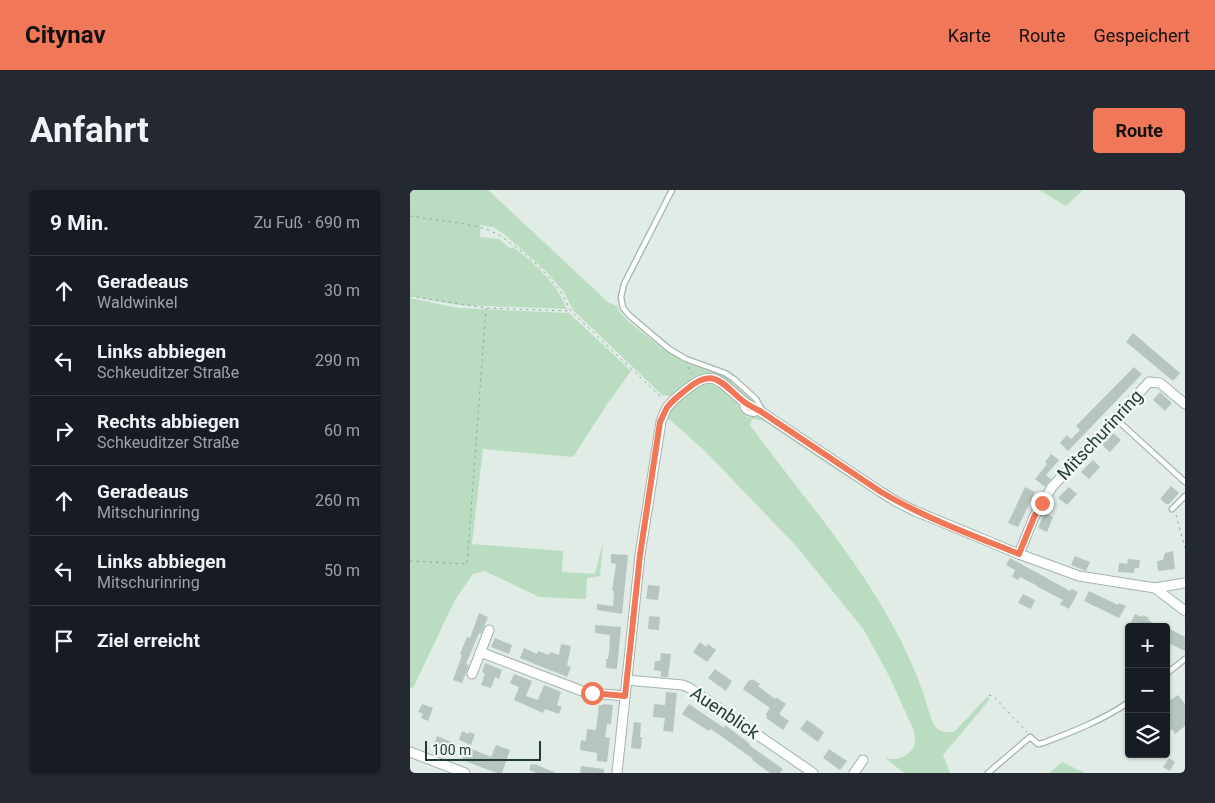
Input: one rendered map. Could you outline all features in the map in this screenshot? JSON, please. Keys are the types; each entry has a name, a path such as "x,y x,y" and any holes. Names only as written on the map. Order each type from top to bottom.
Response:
{"street":[{"path":"617,773 640,555 660,422 669,405 697,381 708,378 716,379 742,400 897,502 915,511 1019,554 1079,576 1155,588 1185,583"},
{"name":"Mitschurinring","path":"1019,554 1034,517 1052,487 1149,382 1160,383 1185,404"},
{"path":"1155,588 1185,611"},
{"path":"472,674 488,630"},
{"path":"480,652 582,691 625,696"},
{"name":"Auenblick","path":"627,680 688,687 813,773"},
{"path":"410,752 465,773"},
{"path":"854,773 863,760"}],"lane":[{"path":"672,190 624,284 621,297 622,308 669,349 686,359 724,373 734,380 756,399 761,408 760,411"},
{"path":"1116,419 1185,482"},
{"path":"1172,508 1185,496"},
{"path":"1170,671 1185,659"},
{"path":"988,773 1030,738 1038,744 1043,743 1078,729 1125,705"}],"path":[{"path":"410,216 486,229 499,235 520,250 541,268 558,288 571,311 669,405"},
{"path":"410,296 486,308 571,311"},
{"path":"410,561 467,564 486,308"},
{"path":"686,359 690,372 697,381"},
{"path":"1172,508 1176,514 1185,548"},
{"path":"989,695 993,696 1027,732 1030,738"}],"green space":[{"path":"410,190 488,190 608,302 617,306 628,321 659,346 691,365 723,375 753,399 754,403 717,377 669,396 662,395 573,310 564,292 545,270 504,234 493,227 480,225 480,237 499,239 511,249 513,247 521,253 551,282 567,309 458,305 410,296"},
{"path":"1039,190 1083,190 1066,206"},
{"path":"410,298 458,308 569,313 631,371 573,457 483,449 472,544 563,551 562,572 595,574 603,542 600,576 587,578 586,599 539,597 485,571 473,574 455,600 413,688 410,687"},
{"path":"702,382 715,382 736,399 740,411 748,418 760,417 914,514 914,517 876,495 764,421 752,419 750,425 848,554 883,608 912,664 934,725 943,732 954,732 987,697 990,699 943,755 950,773 904,773 883,756 889,759 900,758 911,751 915,740 914,731 890,678 864,630 798,548 707,453 667,417 676,403"},
{"path":"1062,762 1085,773 1049,773"}],"building":[{"path":"1133,333 1180,373 1173,381 1126,342"},
{"path":"1134,367 1142,374 1068,451 1060,443 1067,435 1071,439 1080,430 1076,426"},
{"path":"1160,392 1172,403 1165,411 1153,400"},
{"path":"1113,433 1121,440 1110,452 1102,445"},
{"path":"1051,454 1059,460 1046,475 1051,479 1045,487 1035,479 1047,464 1045,462"},
{"path":"1093,460 1100,467 1089,479 1081,472"},
{"path":"1171,486 1179,493 1169,504 1166,504 1160,499"},
{"path":"1025,487 1035,492 1018,527 1008,523"},
{"path":"1069,487 1077,494 1067,505 1058,498"},
{"path":"1044,513 1053,517 1047,532 1038,528"},
{"path":"1173,551 1175,569 1158,571 1157,561 1163,560 1165,553"},
{"path":"611,554 628,555 622,614 597,610 597,604 613,606 614,591 612,591 616,564 611,563"},
{"path":"1075,556 1090,562 1086,571 1071,565"},
{"path":"1010,558 1070,591 1072,589 1078,592 1069,609 1060,604 1063,600 1020,577 1018,580 1012,577 1015,570 1006,565"},
{"path":"1128,559 1140,560 1139,568 1135,568 1134,573 1118,572 1119,563 1127,564"},
{"path":"648,585 660,586 658,600 646,599"},
{"path":"1089,591 1118,605 1119,603 1126,606 1119,618 1084,601"},
{"path":"1023,594 1035,600 1031,609 1018,603"},
{"path":"479,613 488,617 466,664 469,665 462,683 453,680 462,655 460,654 467,637 470,638"},
{"path":"1135,614 1142,617 1143,615 1154,623 1130,623"},
{"path":"649,616 660,617 659,630 648,629"},
{"path":"595,625 621,627 617,669 606,668 610,635 595,633"},
{"path":"1170,629 1185,637 1185,651 1170,644"},
{"path":"495,638 512,645 509,654 491,647"},
{"path":"700,642 706,647 708,644 716,650 707,662 693,652"},
{"path":"561,644 571,646 567,665 571,667 567,677 520,658 524,648 537,654 538,651 549,655 550,652 559,655"},
{"path":"661,653 671,654 668,677 661,677 661,671 654,670 655,661 660,661"},
{"path":"485,663 502,670 499,679 495,677 491,688 481,685 485,674 482,672"},
{"path":"715,669 732,681 726,691 708,678"},
{"path":"514,674 532,681 526,696 538,700 544,685 561,692 557,705 562,707 559,714 545,709 543,713 514,700 519,687 510,683"},
{"path":"752,679 775,699 776,697 786,704 779,714 789,721 783,730 766,718 770,708 743,689 749,680"},
{"path":"666,692 677,693 673,732 663,731 665,718 653,717 654,704 665,705"},
{"path":"1178,695 1185,704 1185,726 1175,734 1172,729 1170,730 1170,700"},
{"path":"422,704 433,708 428,721 421,718 423,714 418,712"},
{"path":"689,704 724,728 725,725 783,769 780,773 770,773 711,729 709,731 682,714"},
{"path":"599,705 613,705 611,724 607,724 605,737 610,738 607,762 597,761 597,753 580,750 581,740 586,741 587,729 596,730"},
{"path":"807,720 824,732 818,742 800,729"},
{"path":"634,722 641,723 641,749 631,748"},
{"path":"462,731 468,734 469,732 475,734 471,745 459,740"},
{"path":"437,736 456,744 451,755 433,748"},
{"path":"496,745 510,750 502,773 497,773 462,760 467,747 491,757"},
{"path":"829,749 847,761 840,770 823,758"},
{"path":"1169,758 1175,762 1170,771 1163,767"},
{"path":"531,764 556,773 536,773 529,770"},
{"path":"581,766 604,769 604,773 580,773"}],"route":[{"path":"592,693 625,696 640,555 660,422 669,405 693,384 702,379 708,378 720,381 753,408 897,502 1019,554 1034,517 1042,503"}]}
